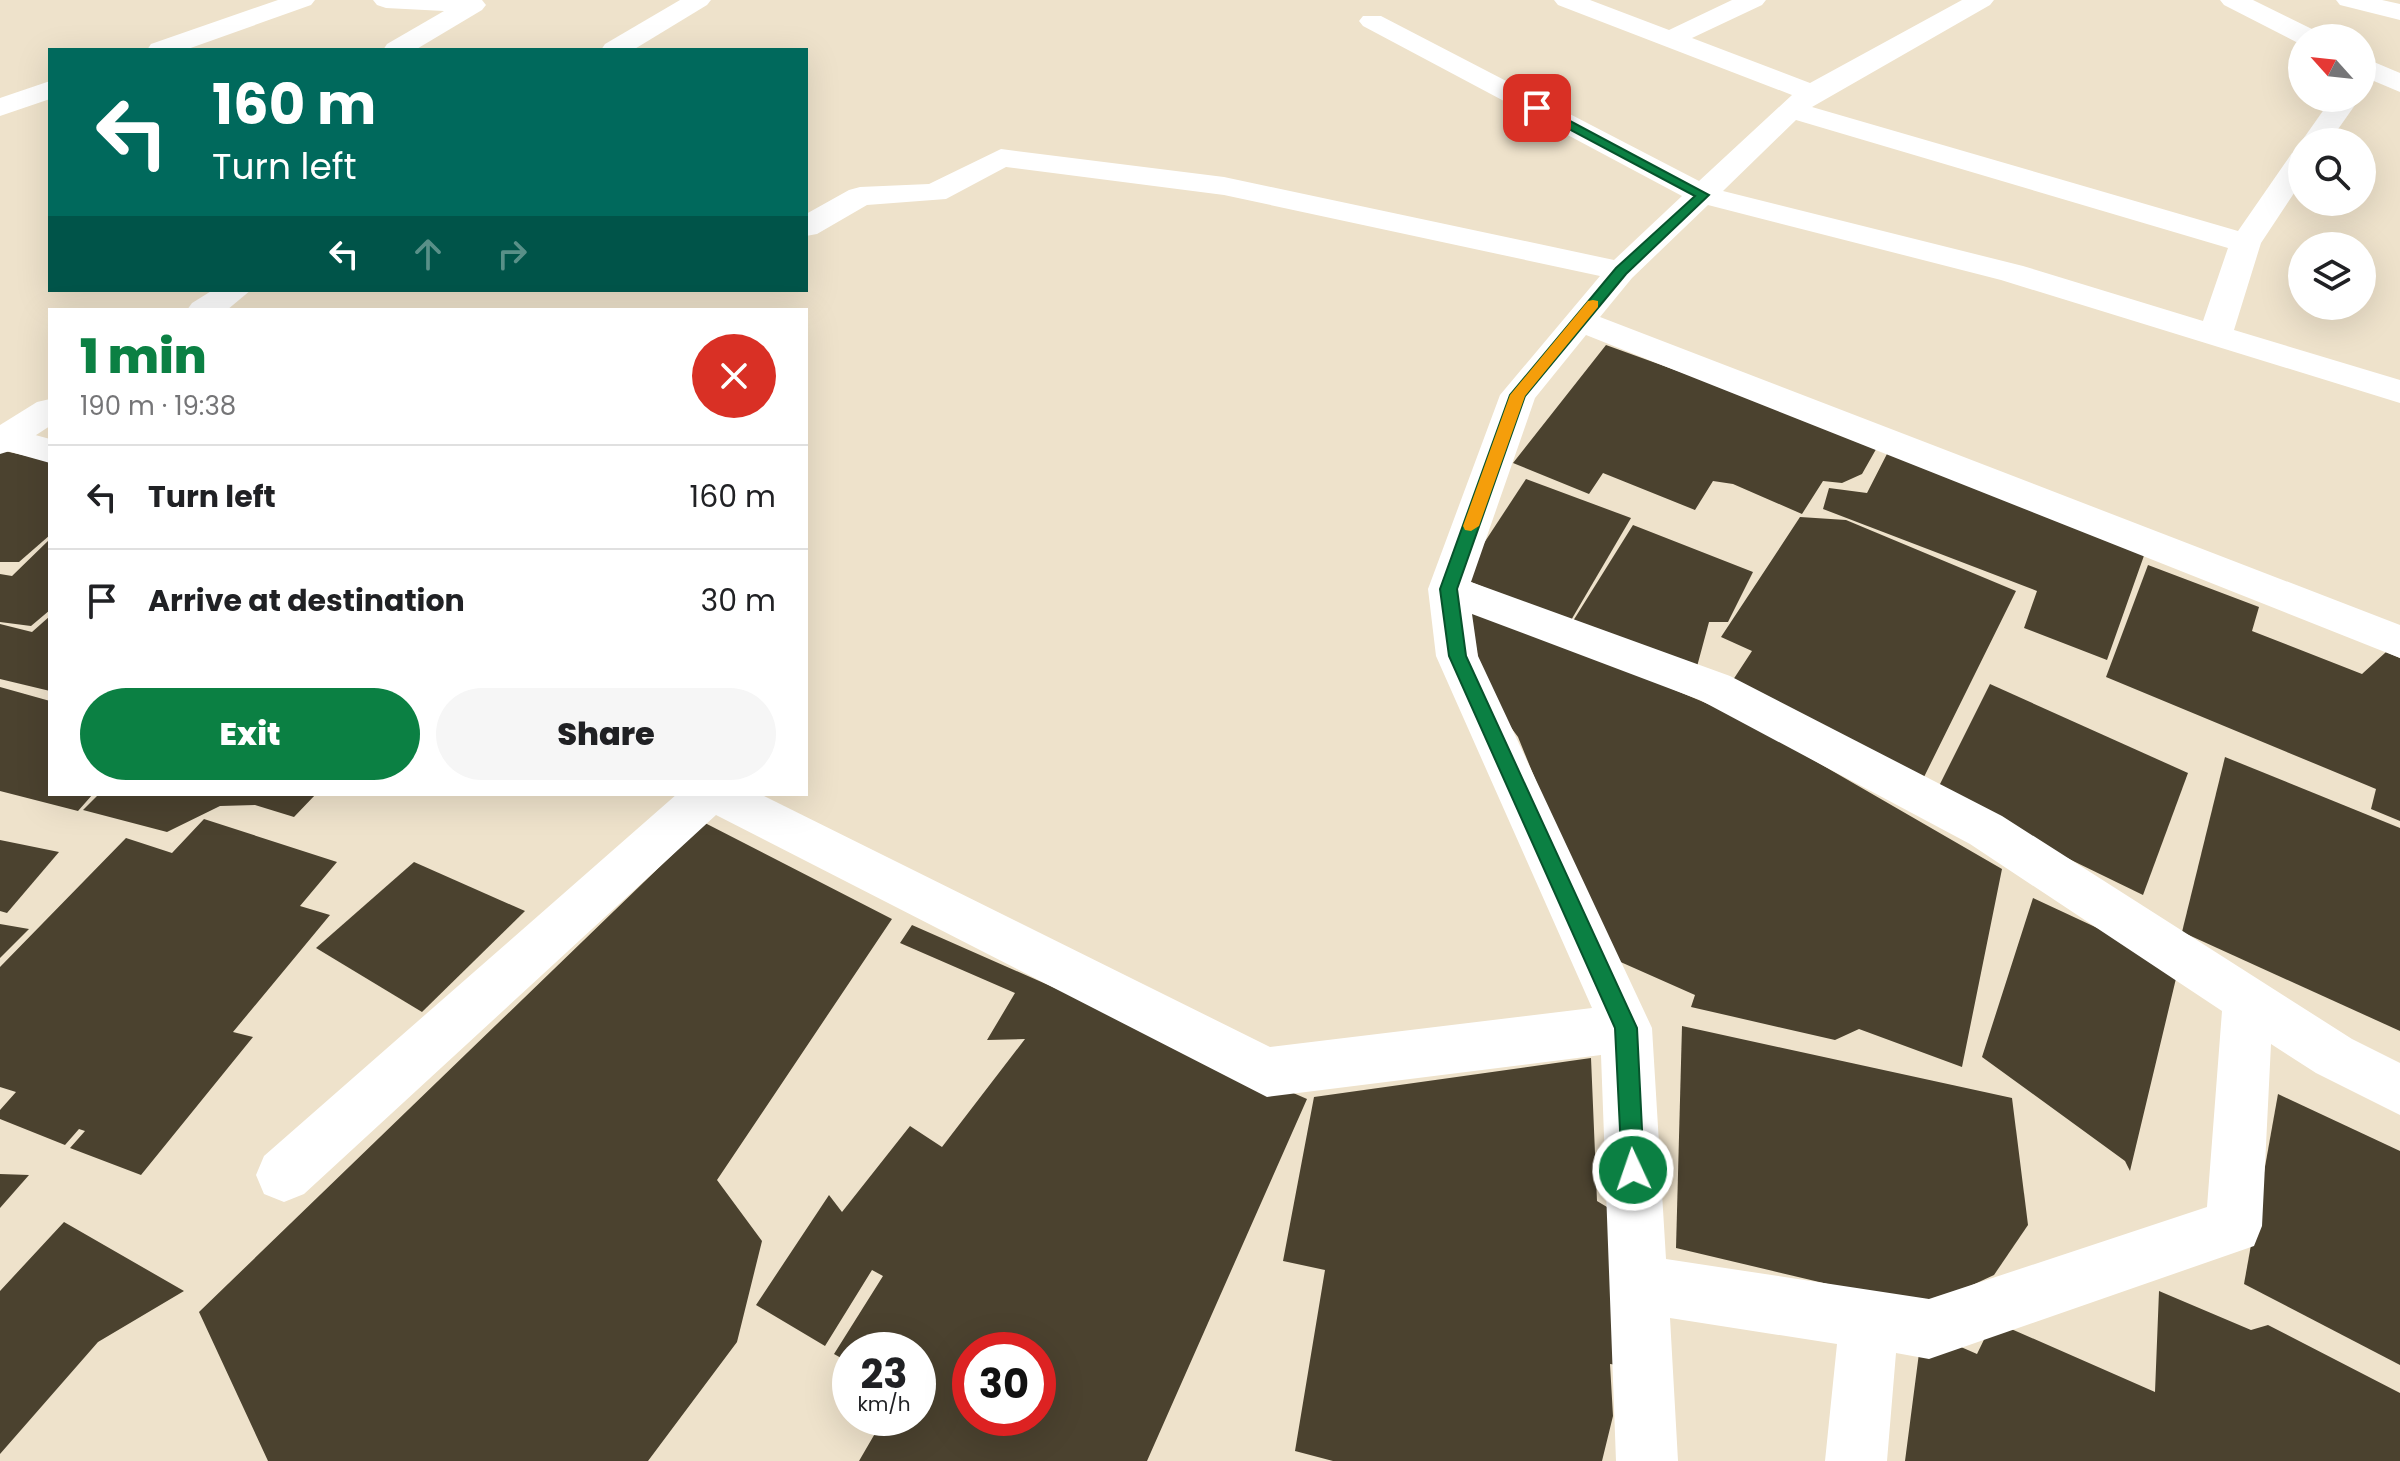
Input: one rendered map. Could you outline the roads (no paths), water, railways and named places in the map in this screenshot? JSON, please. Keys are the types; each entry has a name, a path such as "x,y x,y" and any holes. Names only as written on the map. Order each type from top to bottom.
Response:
{"street":[{"path":"166,48 302,0"},
{"path":"386,0 479,3"},
{"path":"617,48 698,0"},
{"path":"1567,0 1670,39 1802,101 2245,243"},
{"path":"1670,39 1753,0"},
{"path":"1647,1461 1626,1028 1457,656 1448,589 1518,395 1621,271 1802,101 1981,0"},
{"path":"2233,0 2288,28"},
{"path":"2349,0 2400,12"},
{"path":"400,48 479,3"},
{"path":"1372,21 1703,195 2012,273 2400,392"},
{"path":"218,30 238,48"},
{"path":"2376,75 2400,84"},
{"path":"0,108 46,93"},
{"path":"808,226 860,196 935,193 1001,158 1224,186 1621,271"},
{"path":"2215,335 2245,243 2288,180"},
{"path":"207,308 232,292"},
{"path":"1579,321 2400,642"},
{"path":"3,441 48,411"},
{"path":"3,441 48,451"},
{"path":"1448,589 1715,688 1986,830 2334,1056 2400,1090"},
{"path":"284,1175 706,796"},
{"path":"721,796 1267,1072 1626,1028"},
{"path":"1638,1284 1929,1329 2234,1226 2248,1000"},
{"path":"1856,1461 1869,1319"}]}
